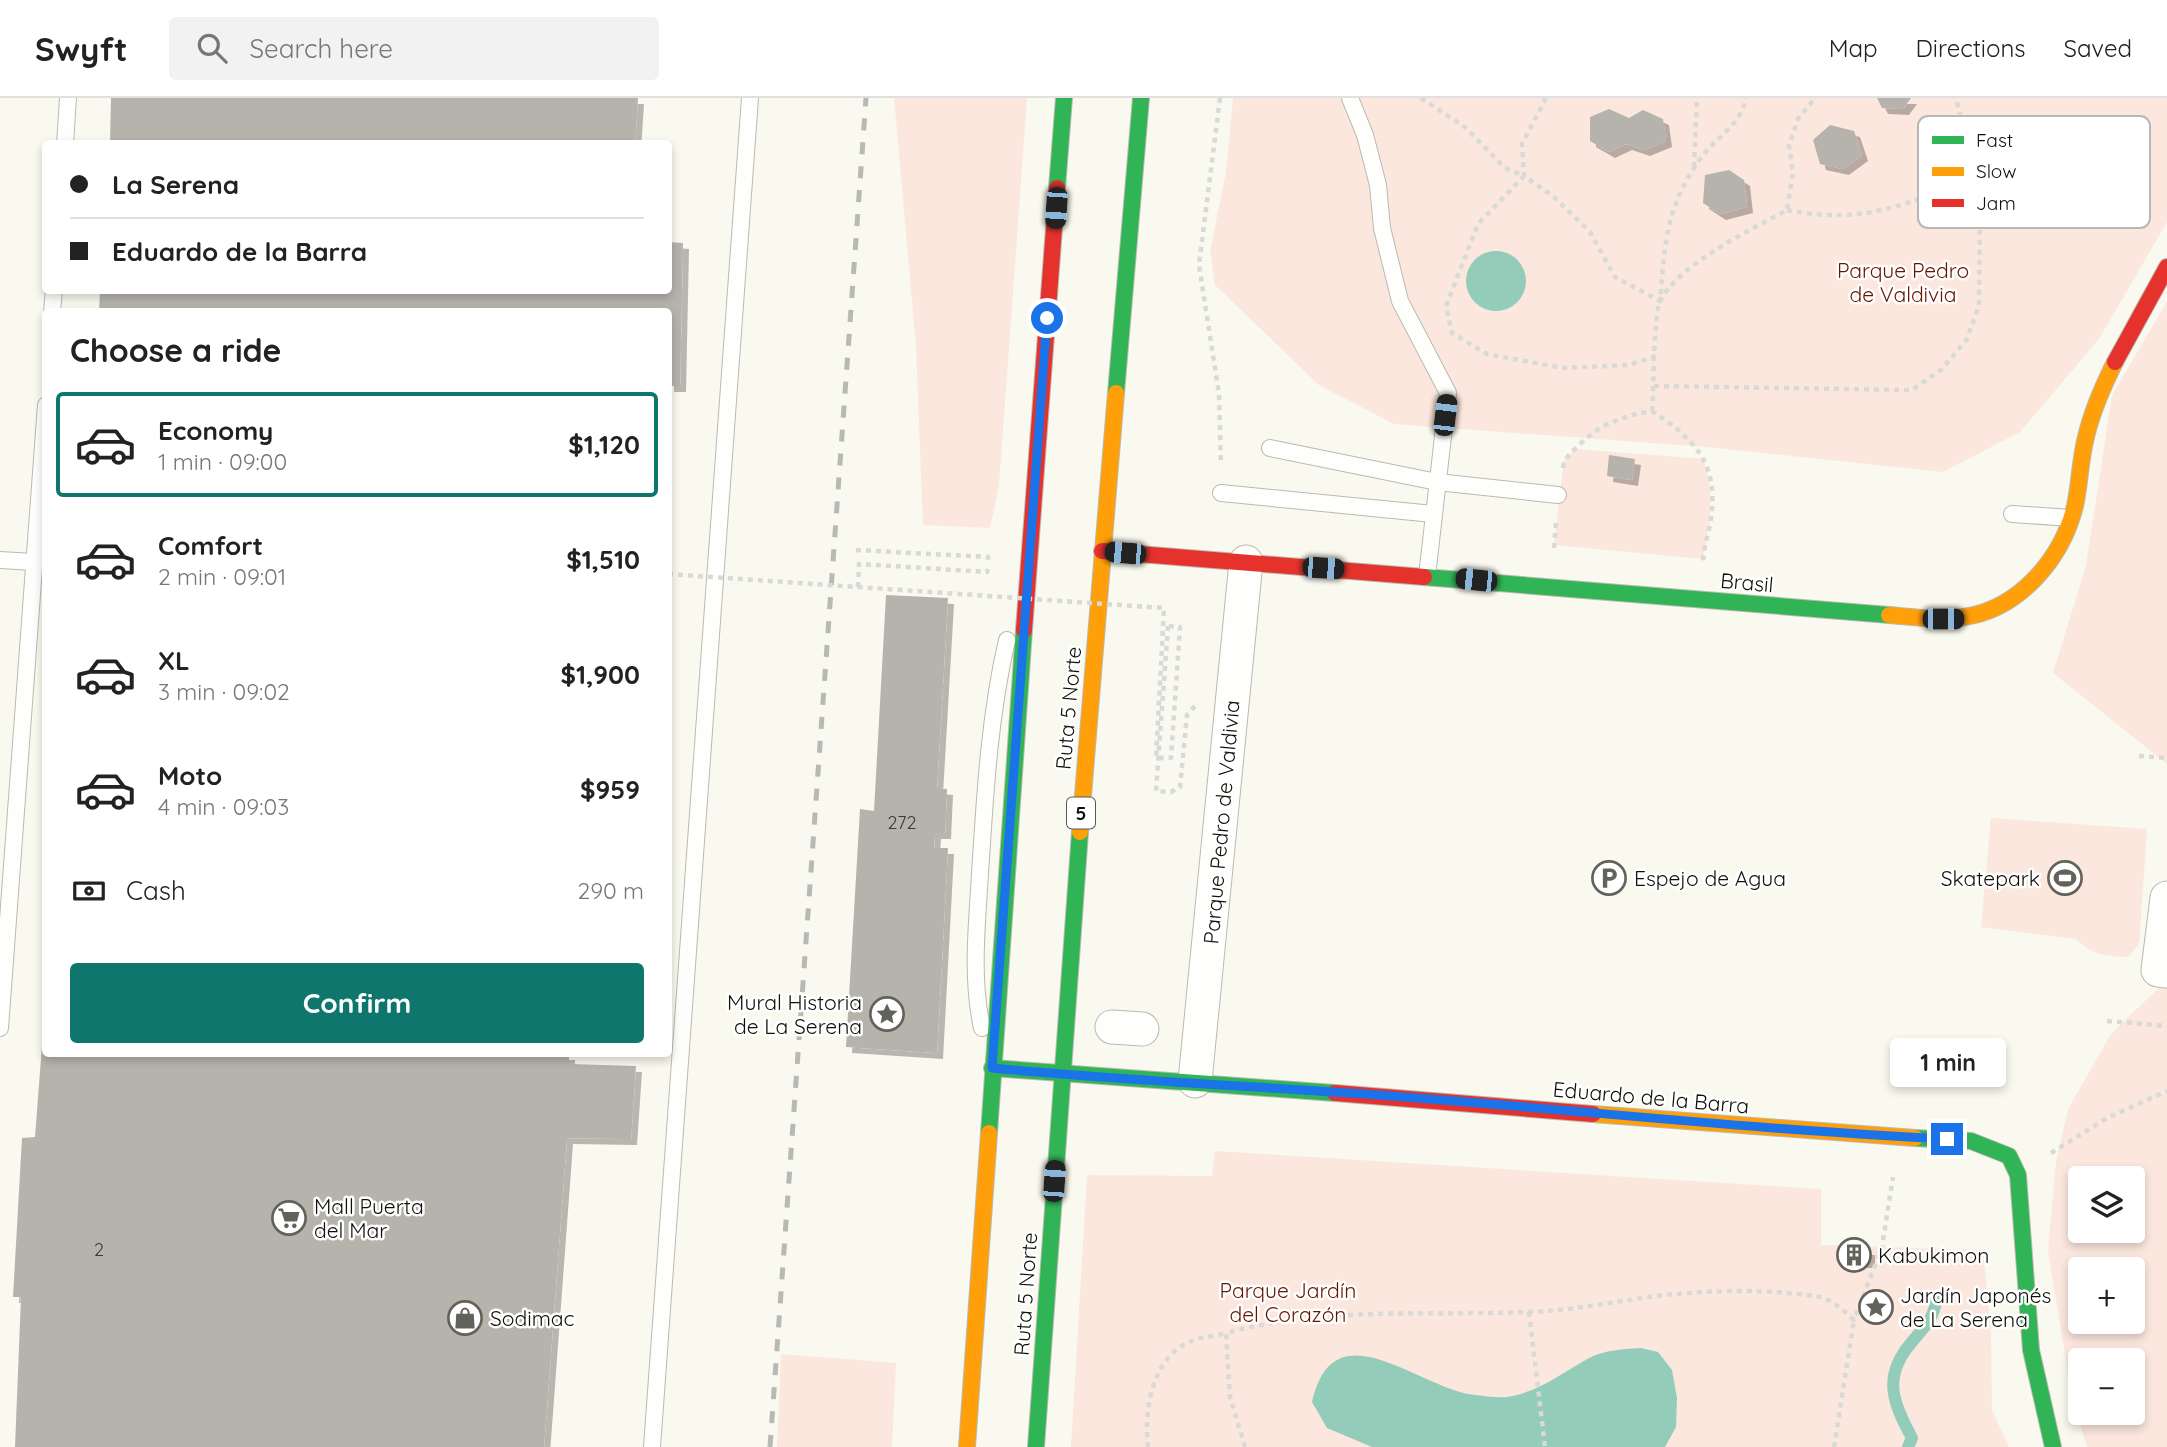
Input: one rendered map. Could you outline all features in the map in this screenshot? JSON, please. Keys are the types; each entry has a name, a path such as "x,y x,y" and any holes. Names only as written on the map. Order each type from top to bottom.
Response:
{"main road":[{"path":"967,1447 1030,539 1064,98"},
{"name":"Ruta 5 Norte","path":"1036,1447 1061,1074 1141,98"},
{"name":"Brasil","path":"1102,551 1943,619 1979,616 2011,602 2032,586 2047,566 2071,518 2087,430 2112,365 2167,267"},
{"name":"Eduardo de la Barra","path":"992,1068 1195,1081 1239,1088 1376,1095 1971,1141 2010,1156 2018,1175"},
{"path":"2018,1175 2031,1350 2053,1447"}],"street":[{"name":"Parque Pedro de Valdivia","path":"1195,1081 1246,562"},
{"path":"2167,898 2158,970 2167,971"}],"lane":[{"path":"65,140 68,98"},
{"path":"652,1447 750,98"},
{"path":"1350,98 1365,135 1378,184 1382,228 1400,301 1448,393 1427,576"},
{"path":"1270,448 1437,482 1559,495"},
{"path":"0,1028 7,830 42,457"},
{"path":"1221,493 1433,513"},
{"path":"2012,514 2071,518"},
{"path":"992,1068 979,1016 975,976 986,771 1000,673 1030,539"},
{"path":"0,560 34,562"}],"path":[{"path":"1220,98 1199,265 1219,394 1221,493"},
{"path":"1421,98 1431,101 1466,128 1505,167 1524,176 1553,196 1590,232 1615,277 1660,301"},
{"path":"1546,98 1522,144 1524,176 1478,224 1446,306 1452,333 1487,354 1563,368 1629,365 1656,356"},
{"path":"1694,167 1697,98"},
{"path":"1652,411 1667,227 1679,192 1694,167 1738,119 1746,98"},
{"path":"1787,210 1793,173 1789,145 1798,119 1815,98"},
{"path":"1956,98 1960,116"},
{"path":"1660,301 1677,281 1718,247 1787,210 1824,217 1884,212 1918,199"},
{"path":"1654,386 1912,390 1942,369 1967,339 1979,305 1980,228"},
{"path":"1549,587 1564,460 1596,427 1629,415 1652,411 1682,431 1700,450 1710,478 1712,516 1703,553 1700,599"},
{"path":"856,550 988,557 988,572 859,564 858,587"},
{"path":"672,574 1164,608 1156,758 1171,758 1180,627 1168,626 1156,791 1171,792 1180,787 1186,715 1192,707 1199,706"},
{"path":"2139,756 2167,758"},
{"path":"2107,1021 2167,1026"},
{"path":"2018,1175 2107,1118 2167,1091"},
{"path":"1834,1447 1854,1320 1882,1247 1900,1137"},
{"path":"1148,1447 1146,1427 1154,1382 1168,1359 1189,1342 1293,1318 1398,1312 1530,1312 1663,1296 1759,1290 1818,1296 1838,1305 1854,1320"},
{"path":"1530,1312 1545,1447"},
{"path":"1226,1333 1230,1397 1245,1447"}],"green space":[{"path":"894,98 1027,98 999,485 990,528 923,525 916,346"},
{"name":"Parque Pedro de Valdivia","path":"1233,98 2167,98 2167,222 2099,339 2020,432 1943,472 1706,447 1394,424 1319,385 1215,285 1210,251 1226,172"},
{"path":"2167,302 2167,764 2053,673 2086,566 2112,395"},
{"path":"1575,449 1703,459 1711,496 1710,521 1703,559 1554,545 1564,460"},
{"name":"Skatepark","path":"1991,818 2147,829 2139,944 2128,957 2100,954 2088,949 2076,939 1981,927"},
{"path":"2167,980 2167,1447 2087,1447 2080,1425 2145,1425 2145,1348 2068,1348 2068,1372 2048,1251 2056,1162 2068,1109 2111,1034"},
{"name":"Parque Jardín del Corazón","path":"1215,1151 1821,1189 1821,1245 1983,1250 1991,1333 1992,1410 2009,1447 1071,1447 1087,1175 1212,1176"},
{"path":"781,1354 896,1363 892,1447 777,1447"}],"shaded area":[{"path":"1496,251 1513,256 1521,264 1526,281 1521,298 1513,306 1496,311 1479,306 1471,298 1466,281 1471,264 1479,256"},
{"path":"1641,1348 1658,1352 1672,1370 1677,1398 1676,1427 1665,1447 1372,1447 1327,1428 1312,1402 1323,1374 1339,1359 1358,1356 1380,1360 1453,1390 1503,1397 1519,1395 1540,1386 1595,1355"}],"building":[{"path":"111,98 638,98 635,140 110,140"},
{"path":"1877,98 1911,98 1903,109 1882,108"},
{"path":"1609,109 1629,118 1643,110 1663,119 1666,141 1644,150 1626,144 1609,152 1590,141 1590,117"},
{"path":"1830,125 1854,131 1862,155 1843,169 1820,164 1813,140"},
{"path":"1729,170 1744,180 1747,207 1720,214 1703,203 1705,175"},
{"path":"672,242 683,243 680,386 672,386 672,308 99,308 100,294 672,294"},
{"path":"1609,455 1635,459 1632,480 1607,476"},
{"path":"886,595 948,598 937,788 947,789 945,833 935,833 934,848 948,848 937,1053 846,1047 860,809 874,811"},
{"name":"Mall Puerta del Mar","path":"42,1045 42,1057 569,1057 569,1064 636,1066 631,1139 567,1138 544,1447 15,1447 21,1297 13,1297 22,1138 35,1137"},
{"name":"Kabukimon","path":"1839,1248 1869,1249 1869,1262 1839,1262"}],"waterway":[{"path":"1908,1447 1912,1438 1900,1413 1894,1390 1896,1367 1931,1317 1937,1297"}],"railway":[{"path":"770,1447 866,98"}],"traffic: fast":[{"path":"1057,188 1064,98"},
{"path":"1116,393 1141,98"},
{"path":"1424,577 1889,615"},
{"path":"989,1133 1024,630"},
{"path":"1036,1447 1080,832"},
{"path":"992,1068 1335,1093"},
{"path":"1915,1138 1971,1141 2009,1156 2018,1175 2031,1350 2053,1447"}],"traffic: slow":[{"path":"1889,615 1945,619 1984,612 2003,604 2036,578 2049,562 2069,525 2075,506 2088,427 2115,362"},
{"path":"1080,832 1116,393"},
{"path":"1593,1114 1915,1138"},
{"path":"967,1447 989,1133"}],"traffic: jam":[{"path":"1024,630 1057,188"},
{"path":"2115,362 2167,267"},
{"path":"1102,551 1424,577"},
{"path":"1335,1093 1593,1114"}],"place":[{"name":"Espejo de Agua","path":"1609,878"},
{"name":"Skatepark","path":"2065,878"},
{"name":"Mural Historia de La Serena","path":"887,1014"},
{"name":"Mall Puerta del Mar","path":"289,1218"},
{"name":"Kabukimon","path":"1854,1255"},
{"name":"Jardín Japonés de La Serena","path":"1876,1307"},
{"name":"Sodimac","path":"465,1318"}],"route":[{"path":"1047,318 992,1068 1081,1076 1195,1081 1239,1088 1376,1095 1821,1133 1947,1139"}]}
